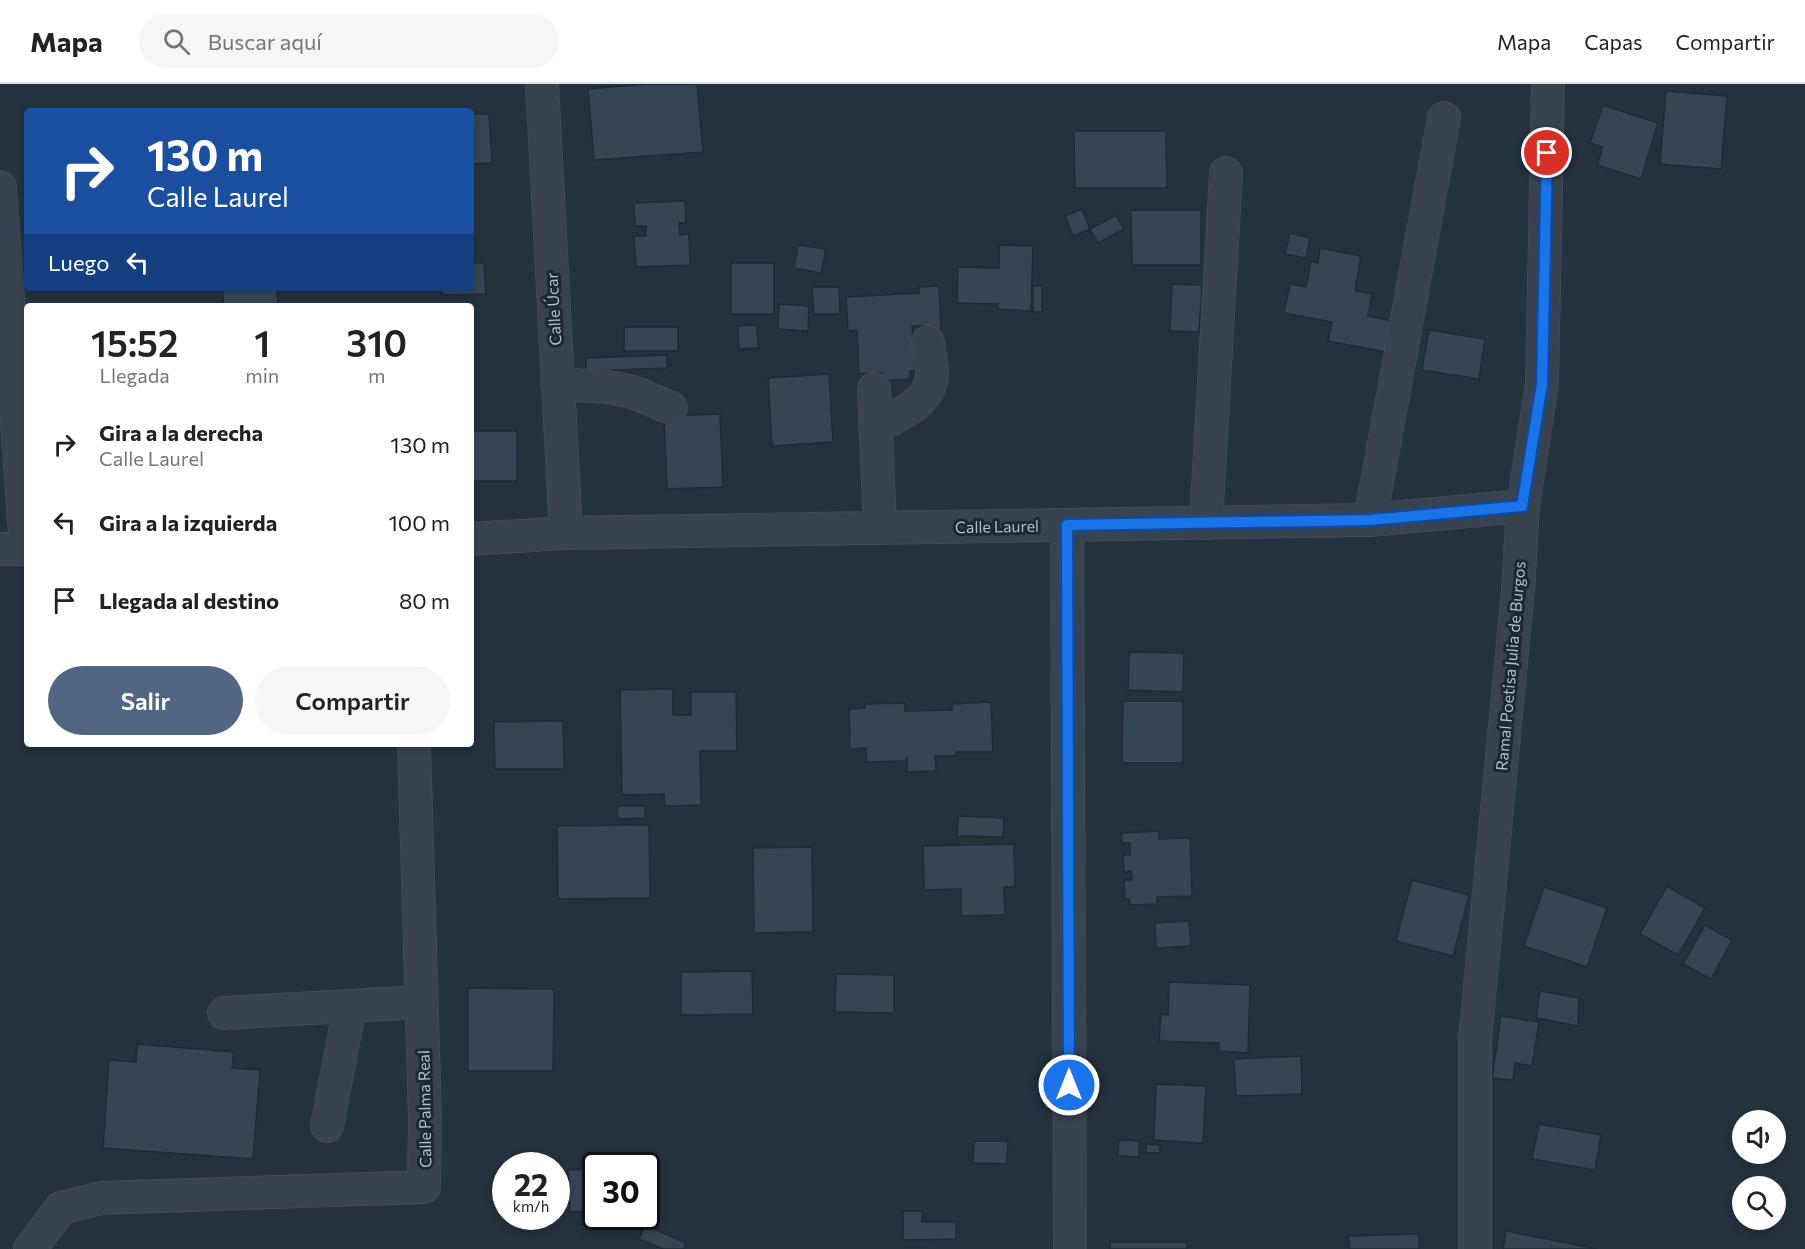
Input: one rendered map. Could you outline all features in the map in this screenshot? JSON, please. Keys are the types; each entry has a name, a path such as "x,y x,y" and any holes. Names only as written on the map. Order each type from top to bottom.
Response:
{"street":[{"name":"Calle Úcar","path":"542,84 566,533"},
{"name":"Ramal Poetisa Julia de Burgos","path":"1475,1249 1475,1039 1518,590 1522,506 1542,384 1548,84"},
{"path":"1370,520 1444,118"},
{"path":"1206,523 1226,173"},
{"path":"0,187 18,549"},
{"path":"876,426 903,412 926,396 932,377 928,342"},
{"path":"557,384 608,387 633,392 671,408"},
{"path":"874,389 880,528"},
{"name":"Calle Laurel","path":"474,539 566,533 1370,520 1522,506"},
{"path":"1067,525 1070,1249"},
{"name":"Calle Palma Real","path":"30,1249 61,1208 101,1198 424,1187 425,1118 414,747"},
{"path":"224,1012 421,1002"},
{"path":"327,1126 350,1006"}],"building":[{"path":"646,84 697,84 703,152 594,160 588,89"},
{"path":"1666,91 1727,96 1721,169 1660,164"},
{"path":"1603,105 1658,123 1641,179 1597,165 1603,147 1590,143"},
{"path":"474,114 489,114 492,163 474,164"},
{"path":"1074,131 1166,131 1167,188 1075,188"},
{"path":"685,201 686,223 679,223 680,235 689,234 690,265 636,267 634,236 646,236 646,226 635,226 634,203"},
{"path":"1082,209 1090,229 1073,236 1065,216"},
{"path":"1131,210 1201,210 1201,265 1132,265"},
{"path":"1116,215 1124,229 1098,243 1090,229"},
{"path":"1290,233 1310,238 1306,258 1285,254"},
{"path":"798,245 826,249 821,273 794,268"},
{"path":"999,245 1033,246 1031,311 998,309 998,304 957,303 958,267 999,268"},
{"path":"1320,248 1361,256 1355,291 1372,294 1368,316 1402,323 1396,354 1328,341 1332,322 1284,313 1290,284 1306,287 1311,261 1318,263"},
{"path":"474,263 484,263 486,294 442,295 442,291 474,291"},
{"path":"731,263 774,263 774,314 731,314"},
{"path":"1172,284 1202,285 1199,332 1170,331"},
{"path":"939,286 941,329 922,330 922,326 912,326 915,371 910,371 910,379 883,381 882,373 859,374 857,330 848,331 846,297 919,293 919,287"},
{"path":"1033,286 1042,286 1042,312 1033,312"},
{"path":"812,287 839,287 840,314 814,314"},
{"path":"222,291 277,291 278,303 224,303"},
{"path":"779,304 809,306 808,331 778,329"},
{"path":"757,325 758,348 739,349 738,326"},
{"path":"624,327 678,327 678,351 624,351"},
{"path":"1429,330 1485,339 1479,379 1422,370"},
{"path":"667,355 667,368 586,371 586,358"},
{"path":"829,374 833,442 772,446 768,378"},
{"path":"720,414 723,487 667,489 664,416"},
{"path":"474,431 517,431 517,481 474,481"},
{"path":"1129,652 1184,653 1183,692 1128,690"},
{"path":"673,689 673,715 691,715 691,692 736,692 737,751 700,751 701,805 665,806 664,794 622,795 620,690"},
{"path":"1123,701 1183,701 1183,763 1122,763"},
{"path":"991,702 993,752 956,752 956,756 935,756 936,771 907,772 907,757 906,761 867,762 866,748 850,749 849,709 865,708 865,704 905,703 905,711 952,710 952,704"},
{"path":"563,721 564,769 495,769 494,722"},
{"path":"617,806 645,806 645,818 618,819"},
{"path":"958,816 1004,818 1003,837 957,836"},
{"path":"649,825 650,898 558,899 557,826"},
{"path":"1159,831 1159,839 1190,838 1192,896 1157,897 1157,904 1130,905 1129,899 1125,899 1124,880 1132,880 1131,871 1124,872 1123,855 1130,855 1130,843 1122,843 1121,833"},
{"path":"1014,844 1015,887 1004,887 1005,915 961,916 961,889 924,890 923,846"},
{"path":"812,847 813,932 754,933 753,848"},
{"path":"1412,880 1469,895 1453,956 1396,941"},
{"path":"1667,886 1705,908 1678,955 1640,934"},
{"path":"1544,887 1607,908 1587,967 1524,946"},
{"path":"1189,921 1191,946 1156,948 1155,923"},
{"path":"1705,925 1732,940 1711,979 1683,964"},
{"path":"752,971 753,1014 681,1015 681,972"},
{"path":"836,974 894,975 894,1013 835,1012"},
{"path":"1169,982 1250,985 1248,1053 1219,1051 1219,1043 1159,1041 1161,1014 1168,1015"},
{"path":"468,988 554,989 553,1071 468,1071"},
{"path":"1540,991 1579,998 1578,1026 1536,1018"},
{"path":"1501,1016 1539,1022 1532,1066 1515,1063 1513,1080 1492,1078"},
{"path":"137,1044 234,1052 232,1068 260,1070 253,1159 103,1148 109,1060 136,1062"},
{"path":"1301,1056 1302,1094 1236,1096 1234,1059"},
{"path":"1156,1084 1206,1086 1203,1143 1154,1140"},
{"path":"1539,1124 1601,1135 1595,1170 1532,1159"},
{"path":"1119,1140 1139,1141 1139,1157 1118,1156"},
{"path":"974,1141 1008,1141 1007,1164 973,1163"},
{"path":"1146,1144 1160,1145 1160,1153 1146,1153"},
{"path":"570,1170 582,1170 582,1212 570,1212"},
{"path":"903,1211 922,1211 922,1222 956,1222 956,1239 903,1240"},
{"path":"643,1230 656,1230 686,1243 684,1249 663,1249 639,1239"},
{"path":"1506,1231 1597,1249 1503,1249"},
{"path":"1419,1234 1419,1249 1350,1249 1348,1236"},
{"path":"1110,1242 1187,1242 1187,1249 1110,1249"}],"route":[{"path":"1069,1085 1067,525 1370,520 1522,506 1542,384 1547,153"}]}
